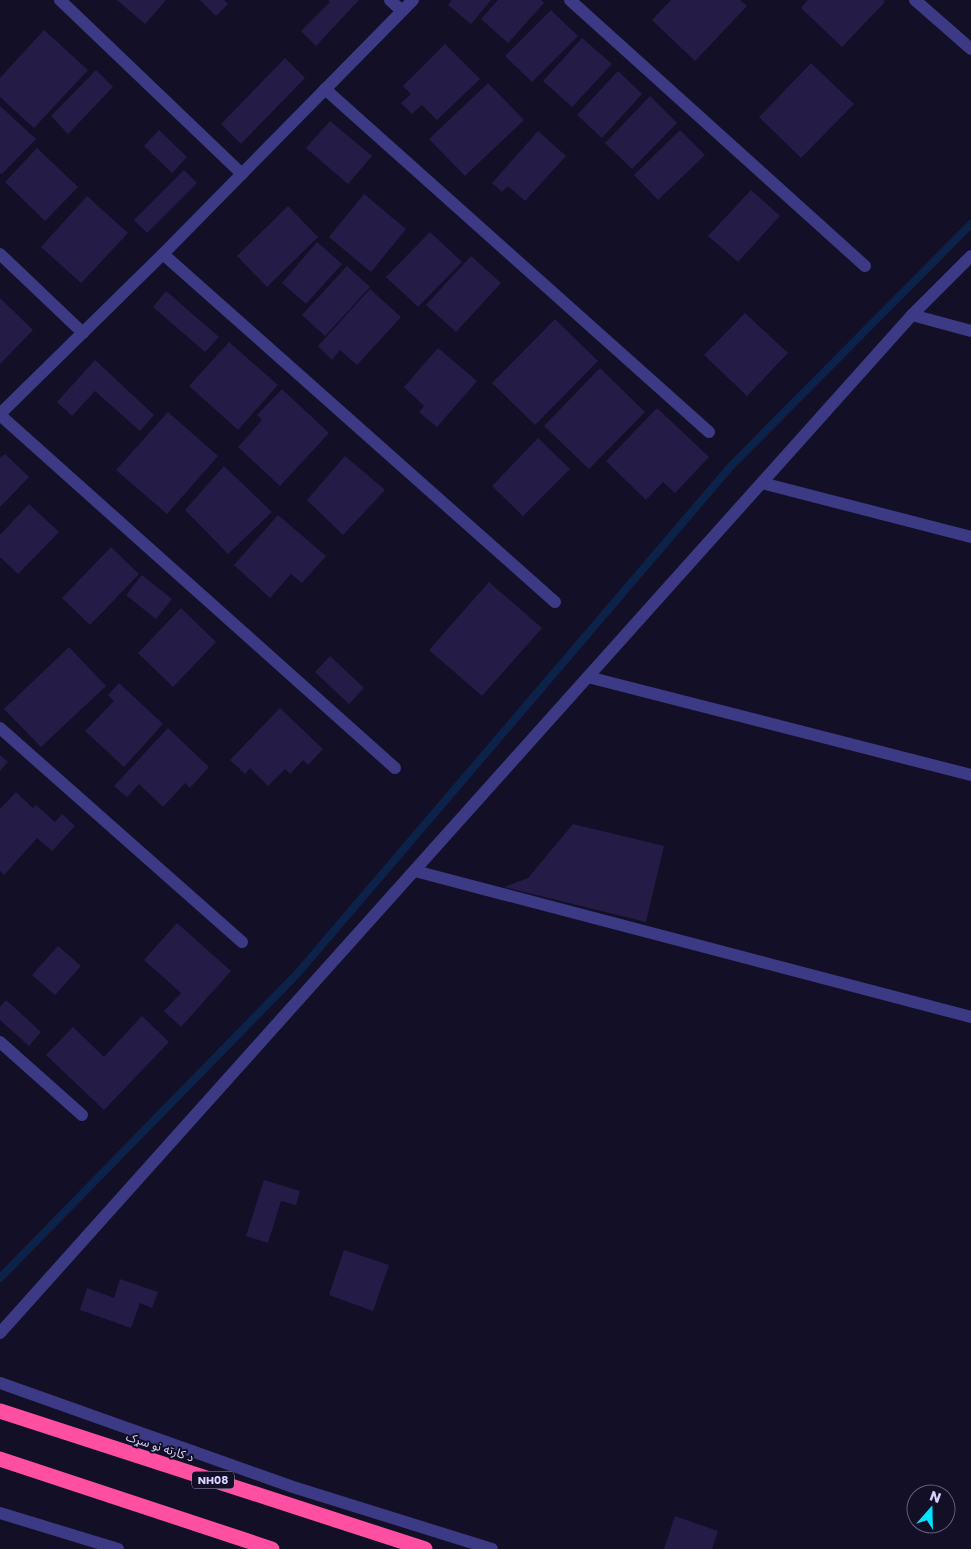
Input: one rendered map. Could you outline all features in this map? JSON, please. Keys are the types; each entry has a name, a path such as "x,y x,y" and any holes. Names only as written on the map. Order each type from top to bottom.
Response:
{"highway":[{"name":"د کارته نو سړک","path":"0,1411 425,1549"},
{"path":"0,1459 272,1549"}],"street":[{"path":"60,0 242,174"},
{"path":"390,0 402,11"},
{"path":"395,768 0,415 163,254 413,0"},
{"path":"570,0 865,266"},
{"path":"915,0 971,49"},
{"path":"325,89 709,432"},
{"path":"0,254 83,334"},
{"path":"163,254 555,602"},
{"path":"0,1333 912,315 971,256"},
{"path":"912,315 971,331"},
{"path":"762,482 971,537"},
{"path":"588,677 971,775"},
{"path":"0,728 242,942"},
{"path":"415,871 971,1017"},
{"path":"0,1042 82,1115"},
{"path":"0,1383 293,1486 492,1549"},
{"path":"0,1513 118,1549"}],"building":[{"path":"117,0 166,0 145,24"},
{"path":"200,0 224,0 228,4 216,16"},
{"path":"328,0 359,0 316,46 301,31 330,2"},
{"path":"452,0 491,0 471,24 448,5"},
{"path":"498,0 541,0 544,3 508,43 481,19"},
{"path":"671,0 740,0 747,6 695,61 652,20"},
{"path":"808,0 883,0 885,2 842,47 801,8"},
{"path":"551,10 578,36 532,82 505,56"},
{"path":"44,30 88,70 34,128 0,97 0,78"},
{"path":"582,38 612,64 572,107 543,81"},
{"path":"445,44 480,79 437,120 422,105 412,114 401,103 411,94 403,86"},
{"path":"285,58 305,78 241,144 221,124"},
{"path":"811,63 854,104 801,158 759,117"},
{"path":"96,70 113,87 68,134 51,116"},
{"path":"618,71 642,94 602,138 577,115"},
{"path":"488,83 524,120 465,176 429,139"},
{"path":"650,96 677,123 632,169 605,143"},
{"path":"0,106 36,139 2,174 0,173"},
{"path":"330,121 372,156 348,184 306,148"},
{"path":"159,130 187,157 172,173 144,146"},
{"path":"680,130 705,155 658,200 634,175"},
{"path":"538,131 566,156 525,201 508,186 502,192 492,183"},
{"path":"37,148 78,187 45,221 5,182"},
{"path":"184,170 197,183 147,233 134,220"},
{"path":"751,190 780,216 738,262 708,236"},
{"path":"364,194 406,229 371,272 329,237"},
{"path":"87,196 128,233 81,283 41,247"},
{"path":"288,206 318,237 267,287 237,256"},
{"path":"430,232 462,262 418,307 386,277"},
{"path":"317,242 342,264 306,304 282,283"},
{"path":"471,256 501,283 456,332 426,305"},
{"path":"347,266 370,287 325,336 302,315"},
{"path":"370,289 401,317 357,365 340,350 332,360 318,346"},
{"path":"166,291 219,337 205,352 153,307"},
{"path":"0,298 33,330 0,364"},
{"path":"745,313 788,353 747,396 704,355"},
{"path":"555,319 598,361 535,425 492,383"},
{"path":"229,342 278,385 238,430 189,386"},
{"path":"438,348 477,381 437,427 419,412 424,406 404,387"},
{"path":"95,360 154,415 140,431 95,391 72,416 57,402"},
{"path":"600,368 645,412 589,469 544,426"},
{"path":"282,389 329,433 280,486 238,447 262,420 257,415"},
{"path":"657,408 709,457 675,493 663,482 646,500 606,461"},
{"path":"168,412 218,456 167,514 116,470"},
{"path":"538,438 570,469 523,516 492,486"},
{"path":"5,454 29,477 0,507 0,458"},
{"path":"345,456 385,490 343,535 307,500"},
{"path":"224,466 272,512 228,554 185,510"},
{"path":"29,504 59,532 18,574 0,557 0,535"},
{"path":"278,515 326,556 302,583 291,574 270,598 234,565"},
{"path":"111,547 139,574 90,625 62,598"},
{"path":"142,575 172,599 156,619 126,595"},
{"path":"489,582 542,628 482,696 429,650"},
{"path":"181,608 216,642 173,687 138,653"},
{"path":"69,647 106,686 41,747 4,709"},
{"path":"330,656 364,688 349,704 315,672"},
{"path":"119,683 163,724 124,767 85,731 114,701 108,695"},
{"path":"280,708 323,749 308,765 303,760 290,774 285,769 268,786 250,768 245,774 230,760"},
{"path":"168,728 209,767 190,788 185,783 163,807 139,784 127,797 114,786"},
{"path":"0,755 8,762 0,771"},
{"path":"16,792 33,808 36,805 55,822 62,814 75,826 52,851 37,838 4,875 0,871 0,809"},
{"path":"573,824 664,846 646,922 504,887 528,878"},
{"path":"177,923 231,971 181,1027 164,1011 181,993 144,960"},
{"path":"58,946 81,966 55,995 32,975"},
{"path":"6,1000 41,1032 29,1046 0,1020 0,1007"},
{"path":"142,1016 169,1042 104,1110 46,1055 73,1027 104,1057"},
{"path":"264,1180 300,1191 296,1205 281,1201 268,1243 246,1236"},
{"path":"344,1250 389,1265 373,1311 329,1295"},
{"path":"120,1279 158,1292 152,1308 140,1303 131,1328 80,1310 87,1288 114,1298"},
{"path":"675,1516 718,1531 712,1549 664,1549"}],"waterway":[{"path":"0,1278 297,974 731,466 971,224"}]}
